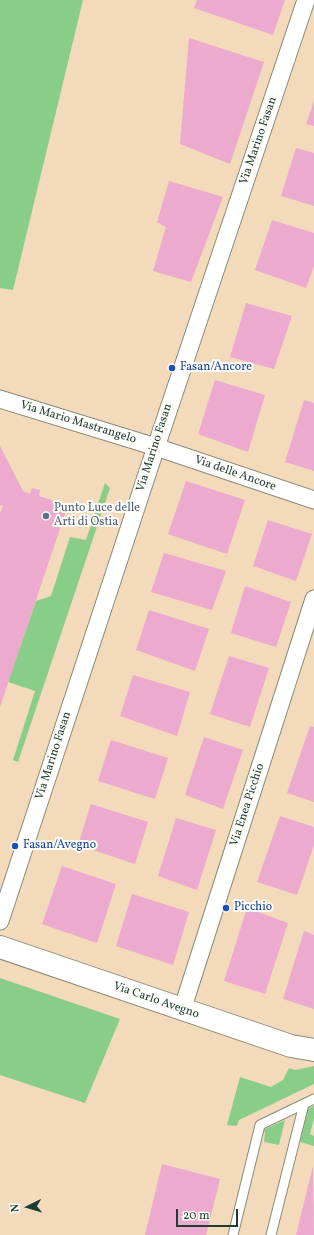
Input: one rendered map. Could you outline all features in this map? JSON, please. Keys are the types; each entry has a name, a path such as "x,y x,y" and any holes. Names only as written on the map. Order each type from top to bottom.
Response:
{"street":[{"name":"Via Marino Fasan","path":"0,921 156,447 306,0"},
{"name":"Via Mario Mastrangelo","path":"0,399 156,447"},
{"name":"Via delle Ancore","path":"156,447 314,500"},
{"name":"Via Enea Picchio","path":"182,1010 314,599"},
{"name":"Via Carlo Avegno","path":"0,947 182,1010 298,1048 314,1050"}],"lane":[{"path":"233,1235 260,1125 314,1099"},
{"path":"271,1235 304,1104"}],"green space":[{"path":"0,0 83,0 13,290 0,288"},
{"path":"105,483 110,488 18,762 13,760 35,691 8,682 36,601 51,596 70,537 86,540"},
{"path":"0,978 120,1019 85,1103 0,1075"},
{"path":"314,1066 314,1084 239,1120 237,1126 227,1125 240,1077 271,1087 283,1080 289,1068 295,1070"},
{"path":"314,1106 314,1118 310,1134 314,1136 314,1146 300,1142 308,1108"},
{"path":"285,1120 279,1145 264,1142 265,1132 263,1130"}],"building":[{"path":"197,0 285,0 273,35 194,8"},
{"path":"189,38 264,62 230,164 180,144"},
{"path":"314,101 314,126 306,124"},
{"path":"296,148 314,153 314,206 281,196"},
{"path":"169,181 223,197 191,282 153,271 166,227 157,222"},
{"path":"272,220 314,233 314,266 306,288 255,270"},
{"path":"246,303 292,316 274,369 230,357"},
{"path":"215,380 265,395 248,452 198,434"},
{"path":"304,400 314,403 314,471 285,462"},
{"path":"0,446 23,491 30,494 32,488 40,490 39,496 68,505 0,707 0,513 3,506 0,505"},
{"path":"186,481 245,500 227,554 168,534"},
{"path":"268,520 312,534 296,581 253,566"},
{"path":"164,553 226,571 212,610 151,592"},
{"path":"245,586 291,602 276,647 231,633"},
{"path":"149,610 209,629 195,671 136,650"},
{"path":"229,656 269,668 250,727 210,714"},
{"path":"133,675 190,692 177,736 120,716"},
{"path":"310,726 314,727 314,802 287,793"},
{"path":"204,737 243,750 223,809 185,795"},
{"path":"111,740 168,758 155,799 98,781"},
{"path":"91,804 148,822 135,864 78,845"},
{"path":"280,816 314,827 314,845 297,895 257,882"},
{"path":"176,818 216,830 197,890 158,876"},
{"path":"62,866 116,884 97,943 42,924"},
{"path":"132,894 189,912 173,965 116,946"},
{"path":"247,908 288,923 265,994 224,981"},
{"path":"304,931 314,935 314,1009 283,999"},
{"path":"162,1164 220,1179 206,1235 145,1235"},
{"path":"313,1166 314,1235 296,1235"}],"place":[{"name":"Fasan/Ancore","path":"172,368"},
{"name":"Punto Luce delle Arti di Ostia","path":"46,516"},
{"name":"Fasan/Avegno","path":"15,846"},
{"name":"Picchio","path":"226,908"}]}
